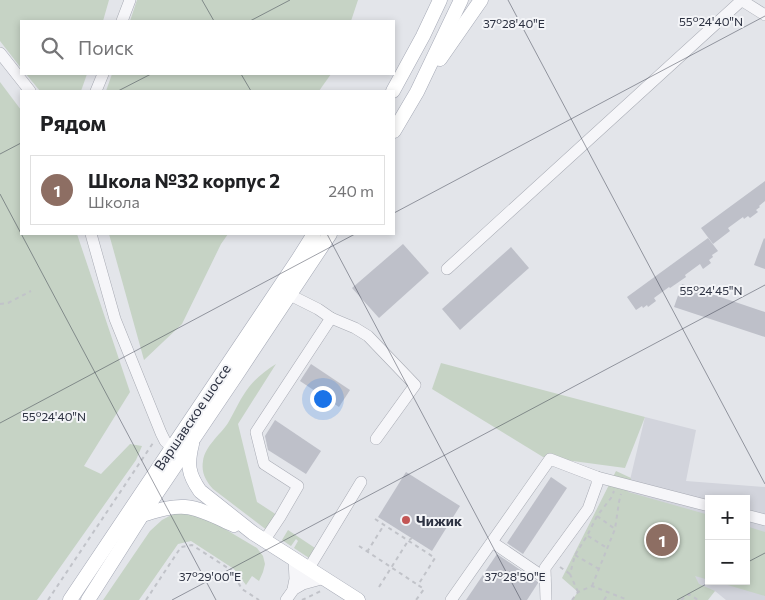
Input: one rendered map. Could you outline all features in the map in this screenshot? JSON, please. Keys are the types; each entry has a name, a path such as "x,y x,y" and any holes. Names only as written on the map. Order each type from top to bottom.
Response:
{"main road":[{"path":"394,90 440,0"},
{"path":"417,92 461,0"},
{"path":"395,129 417,92 481,0"},
{"name":"Варшавское шоссе","path":"70,600 298,261 313,235"},
{"name":"Варшавское шоссе","path":"88,600 142,515 329,235"},
{"path":"193,439 188,460 190,473 200,491 258,537 309,568 323,585 358,600"},
{"path":"142,515 164,508 195,508 258,537"}],"street":[{"path":"122,20 130,0"},
{"path":"447,270 741,0 765,15"},
{"path":"0,53 29,90"},
{"path":"96,90 103,75"},
{"path":"91,235 115,319 161,433 165,441 172,448"},
{"path":"290,295 368,336 415,385 376,440"},
{"path":"258,537 280,517 298,486 264,464 256,432 331,318"},
{"path":"451,600 550,459 597,477 705,505"},
{"path":"546,600 545,568 588,509 597,477"},
{"path":"289,595 309,568 361,482"},
{"path":"750,516 765,520"},
{"path":"493,540 545,578"},
{"path":"289,595 295,579 294,559"},
{"path":"289,595 303,584 323,585"}],"path":[{"path":"0,304 8,303 31,291"},
{"path":"48,600 161,433"},
{"path":"570,574 575,555 616,487"},
{"path":"572,600 578,592 592,586 615,529 622,491"},
{"path":"611,498 619,502"},
{"path":"597,516 615,529"},
{"path":"375,519 435,558 418,585"},
{"path":"367,552 384,525"},
{"path":"587,536 607,548"},
{"path":"379,588 408,541 412,538"},
{"path":"146,600 181,547 192,545 231,570 242,589 260,600"},
{"path":"359,546 424,588 416,600"},
{"path":"575,555 599,569"},
{"path":"550,560 570,574 578,592"},
{"path":"302,600 323,585"},
{"path":"592,586 618,599 628,600"},
{"path":"604,600 609,593"},
{"path":"681,600 689,594 698,600"}],"shaded area":[{"path":"645,417 696,430 686,481 765,487 765,600 726,600 715,591 604,589"}],"green space":[{"path":"0,0 109,0 103,20 20,20 20,67 0,41"},
{"path":"137,0 358,0 351,20 130,20"},
{"path":"27,75 87,75 81,90 39,90"},
{"path":"112,75 330,75 320,90 106,90"},
{"path":"0,82 20,109 20,235 77,235 130,392 84,466 101,474 130,444 142,446 136,460 37,600 0,600"},
{"path":"109,235 227,235 221,244 182,324 144,360"},
{"path":"441,363 645,417 625,468 543,457 432,389"},
{"path":"276,364 238,424 257,502 280,517 268,531 213,489 205,477 203,465 207,450 228,423 246,391 258,377"},
{"path":"616,471 631,478 628,492 705,514 705,579 695,576 699,584 715,591 708,600 572,600 578,592 562,578"},
{"path":"177,512 203,516 257,548 263,556 265,564 259,581 252,576 246,585 234,569 191,541 178,544 139,600 103,600 150,531 162,520"},
{"path":"750,527 765,532 765,596 728,585 750,585"},
{"path":"288,530 318,550 312,560 294,548 298,541 296,539 291,546 282,540"}],"building":[{"path":"765,181 765,201 756,210 758,212 750,218 748,216 744,219 743,217 728,228 730,231 713,244 701,228"},
{"path":"708,238 718,251 709,260 711,263 703,269 700,264 685,275 686,277 654,298 656,301 648,307 647,305 643,308 642,306 636,310 627,297"},
{"path":"765,239 765,269 754,265"},
{"path":"403,244 429,273 379,318 352,288"},
{"path":"511,247 529,268 460,330 442,309"},
{"path":"682,284 765,312 765,337 674,307"},
{"path":"311,364 350,390 339,407 300,381"},
{"path":"275,420 321,451 306,474 268,450 265,436"},
{"path":"406,472 460,506 432,551 378,517"},
{"path":"551,477 567,488 523,554 507,543"},
{"path":"497,554 538,582 527,600 466,600"}],"place":[{"name":"Чижик","path":"406,520"},
{"name":"Школа №32 корпус 2","path":"662,540"}]}
